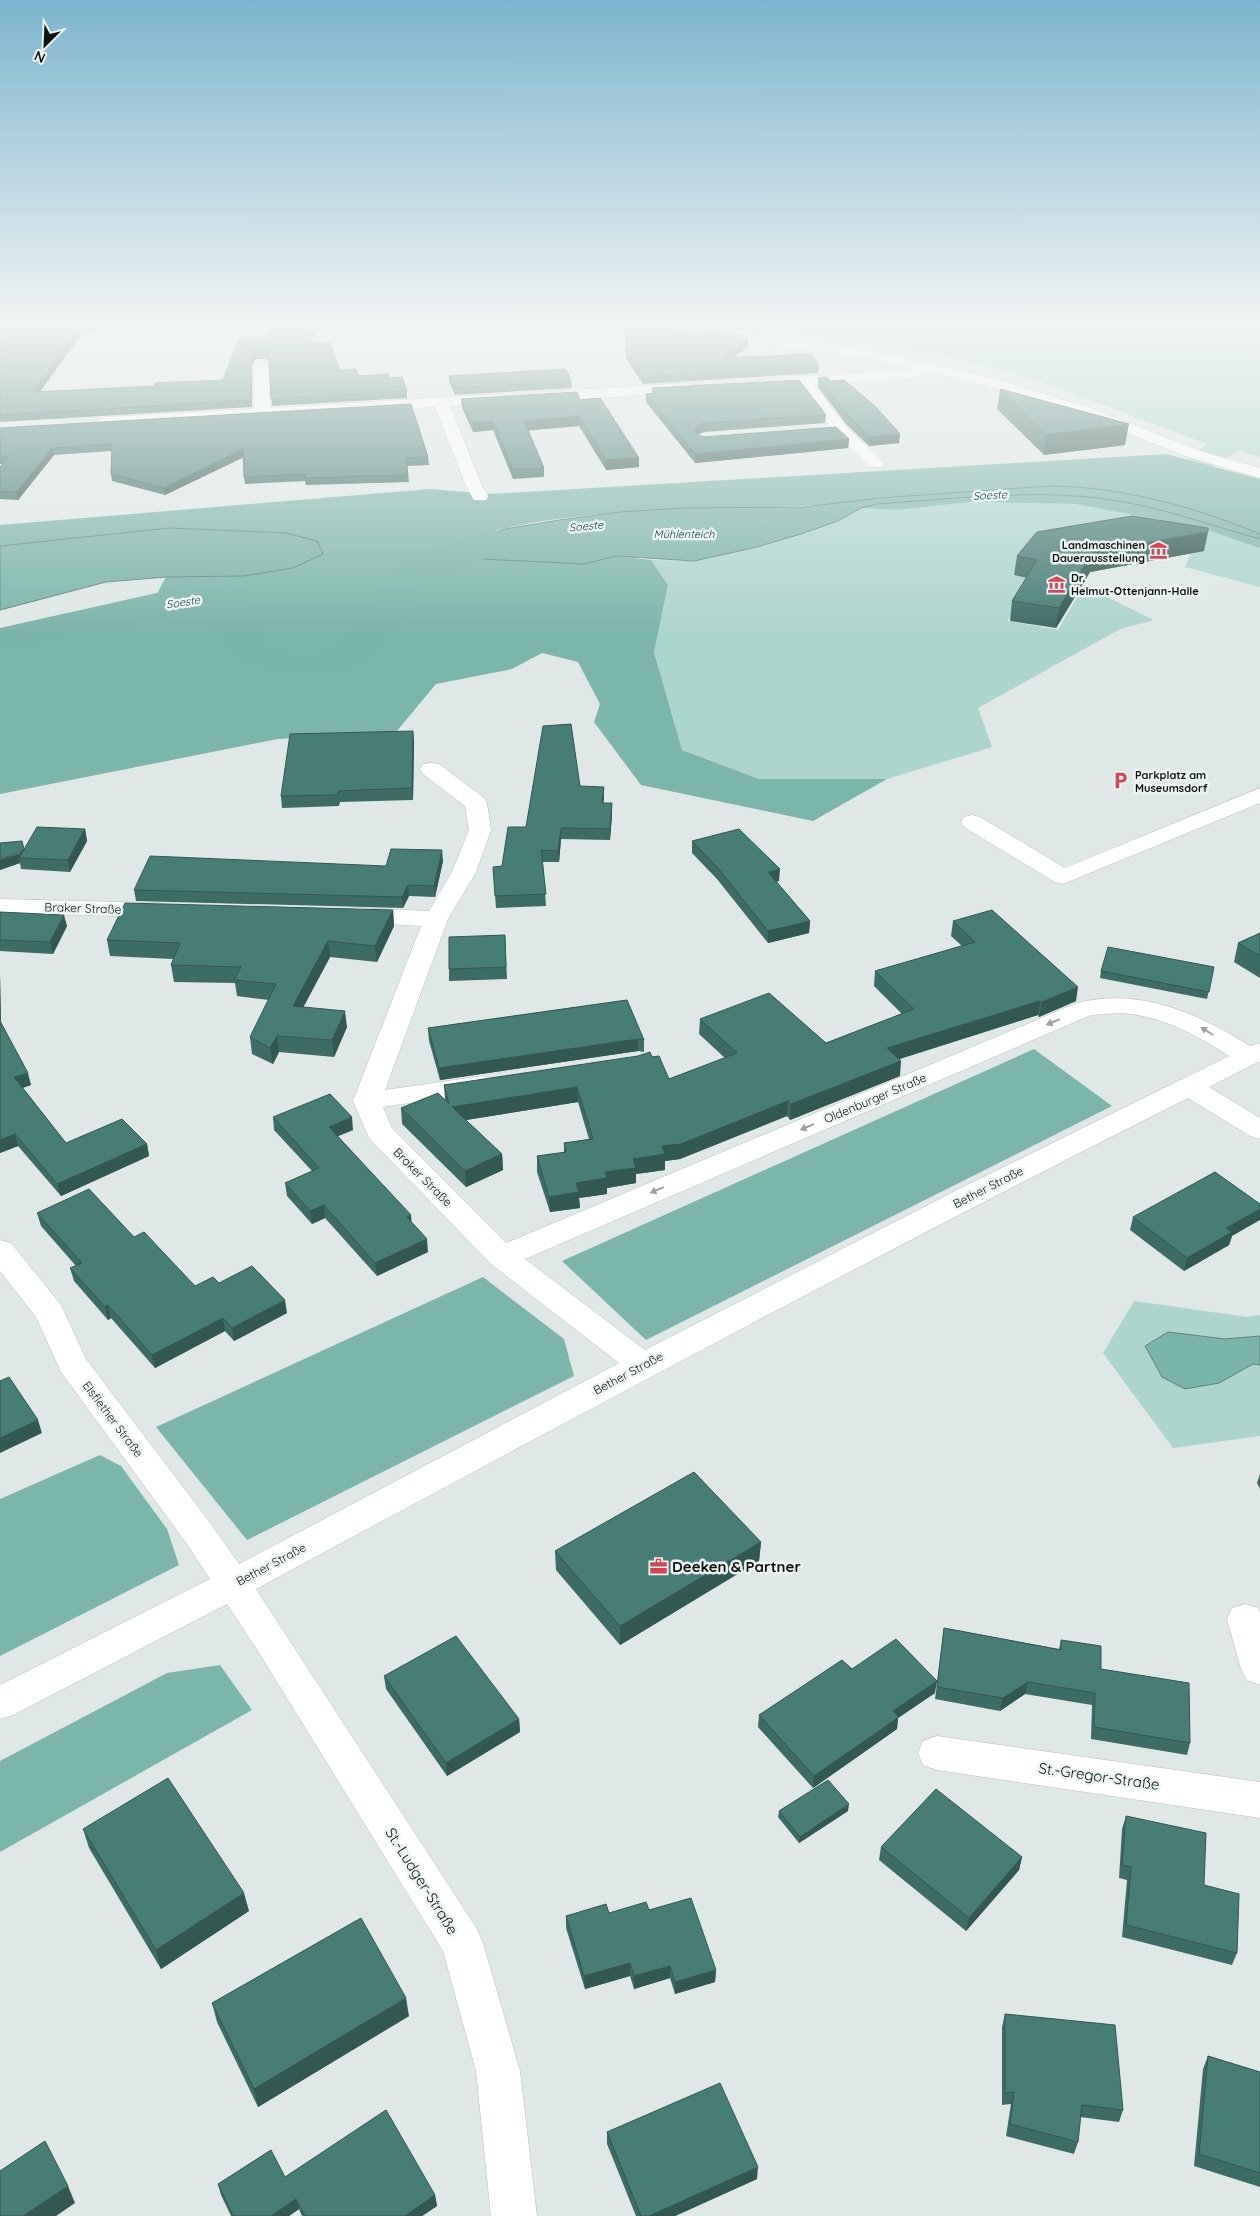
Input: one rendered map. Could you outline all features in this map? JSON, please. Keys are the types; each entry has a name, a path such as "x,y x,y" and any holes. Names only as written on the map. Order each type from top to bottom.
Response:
{"street":[{"path":"452,429 474,486 480,496"},
{"path":"1130,429 1194,454 1260,473"},
{"path":"821,431 840,430 876,464"},
{"path":"431,769 476,803 480,830 464,872 436,919 367,1102 502,1082"},
{"path":"972,822 1063,877 1260,795"},
{"name":"Braker Straße","path":"0,906 179,910"},
{"path":"328,914 436,919"},
{"name":"Oldenburger Straße","path":"502,1257 1086,1008 1120,1005 1154,1009 1194,1022 1254,1054"},
{"name":"Bether Straße","path":"0,1703 233,1584 643,1365 975,1193 1254,1054"},
{"path":"1190,1087 1260,1130"},
{"name":"Braker Straße","path":"367,1102 379,1132 502,1257 643,1365"},
{"name":"Elsflether Straße","path":"0,1250 50,1313 72,1364 199,1534 233,1584"},
{"name":"St.-Ludger-Straße","path":"233,1584 271,1640 462,1943 498,2071 514,2216"},
{"path":"1245,1619 1260,1669"},
{"name":"St.-Gregor-Straße","path":"937,1753 1260,1800"}],"shaded area":[{"path":"1168,429 1260,429 1260,457 1238,451 1213,467 1260,482 1260,587 1185,567 1194,545 1033,550 1012,575 1032,579 1007,621 1058,630 1081,590 1105,596 1154,620 1120,629 978,708 992,747 887,779 759,779 682,750 654,652 668,585 651,560 694,561 757,547 838,521 861,508 897,510 971,502 1075,504 1100,509 1187,460 1207,444"},
{"path":"1166,454 1260,479 1260,548 1199,527 1075,504 971,502 897,510 861,508 854,502 636,512 549,520 499,530 409,571 421,575 482,559 584,564 616,556 651,560 668,585 654,652 682,750 759,779 887,779 813,821 641,785 594,722 600,704 578,662 542,653 512,669 436,684 396,732 278,739 0,794 0,631 153,601 166,577 244,576 293,568 286,533 169,528 0,546 0,525 430,489 491,494"},
{"path":"1034,1049 1112,1106 646,1340 562,1261"},
{"path":"483,1277 564,1339 574,1376 247,1540 156,1427"},
{"path":"1134,1301 1247,1317 1260,1315 1260,1436 1173,1448 1103,1353"},
{"path":"100,1455 121,1466 167,1529 179,1565 0,1656 0,1499"},
{"path":"220,1665 252,1710 0,1852 0,1761 167,1673"}],"water":[{"name":"Mühlenteich","path":"1049,486 1104,490 1157,500 1234,524 1260,534 1260,539 1164,511 1125,502 1077,496 991,496 877,504 861,508 838,521 801,534 757,547 694,561 616,556 584,564 482,559 421,575 409,571 438,555 505,529 559,520 620,512 684,508 804,507 880,498"},
{"path":"169,528 286,533 317,541 323,554 293,568 244,576 166,577 106,582 0,610 0,546"},
{"path":"1168,1332 1225,1339 1260,1336 1260,1365 1253,1364 1219,1383 1185,1389 1162,1377 1145,1346"}],"building":[{"path":"0,429 419,429 428,457 406,458 408,475 305,478 305,474 244,477 243,449 164,488 111,474 112,444 52,448 17,492 0,492 0,467 9,456 0,456"},
{"path":"496,429 528,429 544,468 513,470"},
{"path":"587,429 620,429 639,458 606,460"},
{"path":"675,429 696,429 698,435 704,437 804,429 839,429 849,439 695,454"},
{"path":"862,429 896,429 900,434 870,437"},
{"path":"1040,429 1088,429 1046,435"},
{"path":"1132,516 1208,528 1208,532 1093,552 1059,608 1012,601 1037,560 1017,556 1037,532"},
{"path":"571,724 580,786 604,787 602,803 612,803 610,829 561,828 558,851 541,850 546,894 495,896 493,867 502,866 508,827 526,827 543,726"},
{"path":"413,731 412,788 338,791 338,795 281,796 290,734"},
{"path":"37,827 85,829 68,860 19,858"},
{"path":"739,829 780,869 768,872 810,921 768,931 717,867 692,841"},
{"path":"22,841 24,849 22,851 0,860 0,843"},
{"path":"391,849 442,850 434,886 408,885 402,897 134,890 150,856 386,866"},
{"path":"125,903 393,910 375,946 328,941 293,1006 345,1011 332,1040 277,1036 270,1048 250,1037 276,984 234,980 241,967 171,965 180,943 107,940"},
{"path":"992,910 1078,987 1042,1002 1040,1001 887,1048 901,1061 791,1104 788,1101 681,1144 662,1146 665,1154 633,1159 636,1168 605,1172 607,1178 576,1183 579,1192 549,1197 537,1156 566,1152 564,1143 593,1139 577,1087 452,1107 502,1154 465,1171 401,1108 438,1093 449,1104 444,1085 638,1056 650,1052 652,1057 659,1056 669,1079 737,1053 700,1019 769,993 826,1043 914,1009 875,971 975,942 953,921"},
{"path":"0,912 64,915 50,942 0,940"},
{"path":"1260,933 1260,956 1238,943"},
{"path":"505,935 506,967 449,969 449,937"},
{"path":"1108,947 1214,967 1209,992 1101,971"},
{"path":"627,1000 644,1040 638,1039 439,1068 428,1028"},
{"path":"0,1021 28,1073 14,1077 66,1143 122,1119 147,1144 57,1184 15,1134 0,1140"},
{"path":"330,1094 352,1117 329,1127 411,1215 407,1217 427,1239 375,1263 324,1205 310,1211 285,1183 319,1168 273,1117"},
{"path":"1215,1172 1260,1204 1260,1209 1226,1228 1232,1232 1187,1258 1133,1217"},
{"path":"89,1189 134,1237 144,1232 195,1286 213,1277 219,1283 252,1266 285,1300 232,1328 223,1318 152,1355 108,1305 105,1307 70,1268 82,1263 37,1213"},
{"path":"9,1377 38,1420 0,1438 0,1381"},
{"name":"Deeken & Partner","path":"694,1472 761,1542 620,1626 555,1551"},
{"path":"944,1628 1061,1650 1061,1640 1101,1646 1101,1669 1189,1683 1190,1743 1094,1727 1095,1693 1028,1682 1003,1698 937,1687"},
{"path":"456,1636 519,1719 446,1763 384,1676"},
{"path":"896,1639 937,1681 893,1711 899,1717 814,1776 759,1715 842,1660 852,1669"},
{"path":"168,1778 244,1893 156,1950 83,1829"},
{"path":"828,1780 849,1804 800,1837 779,1811"},
{"path":"936,1789 1022,1857 969,1918 881,1847"},
{"path":"1126,1816 1206,1833 1204,1885 1239,1894 1237,1953 1126,1925 1131,1867 1122,1865"},
{"path":"691,1898 716,1970 675,1982 670,1966 634,1976 630,1963 584,1976 566,1916 606,1904 609,1913 646,1902 649,1910"},
{"path":"361,1918 406,1998 254,2089 212,2003"},
{"path":"1005,2014 1115,2025 1123,2110 1082,2105 1078,2142 1010,2124 1014,2092 1005,2093"},
{"path":"1208,2056 1260,2072 1260,2173 1199,2154"},
{"path":"720,2083 758,2167 649,2216 641,2216 607,2132"},
{"path":"386,2110 435,2195 405,2216 305,2216 296,2199 271,2216 233,2216 218,2184 271,2150 285,2177"},
{"path":"45,2141 68,2186 23,2216 0,2216 0,2171"}],"waterway":[{"name":"Soeste","path":"0,641 170,603 209,598 230,600 237,609 234,630 255,654 286,663 320,664 353,656 366,644 391,603 413,574 492,542"}],"place":[{"name":"Landmaschinen Dauerausstellung","path":"1159,551"},
{"name":"Dr. Helmut-Ottenjann-Halle","path":"1057,584"},
{"name":"Parkplatz am Museumsdorf","path":"1121,781"},
{"name":"Deeken & Partner","path":"658,1566"}]}
